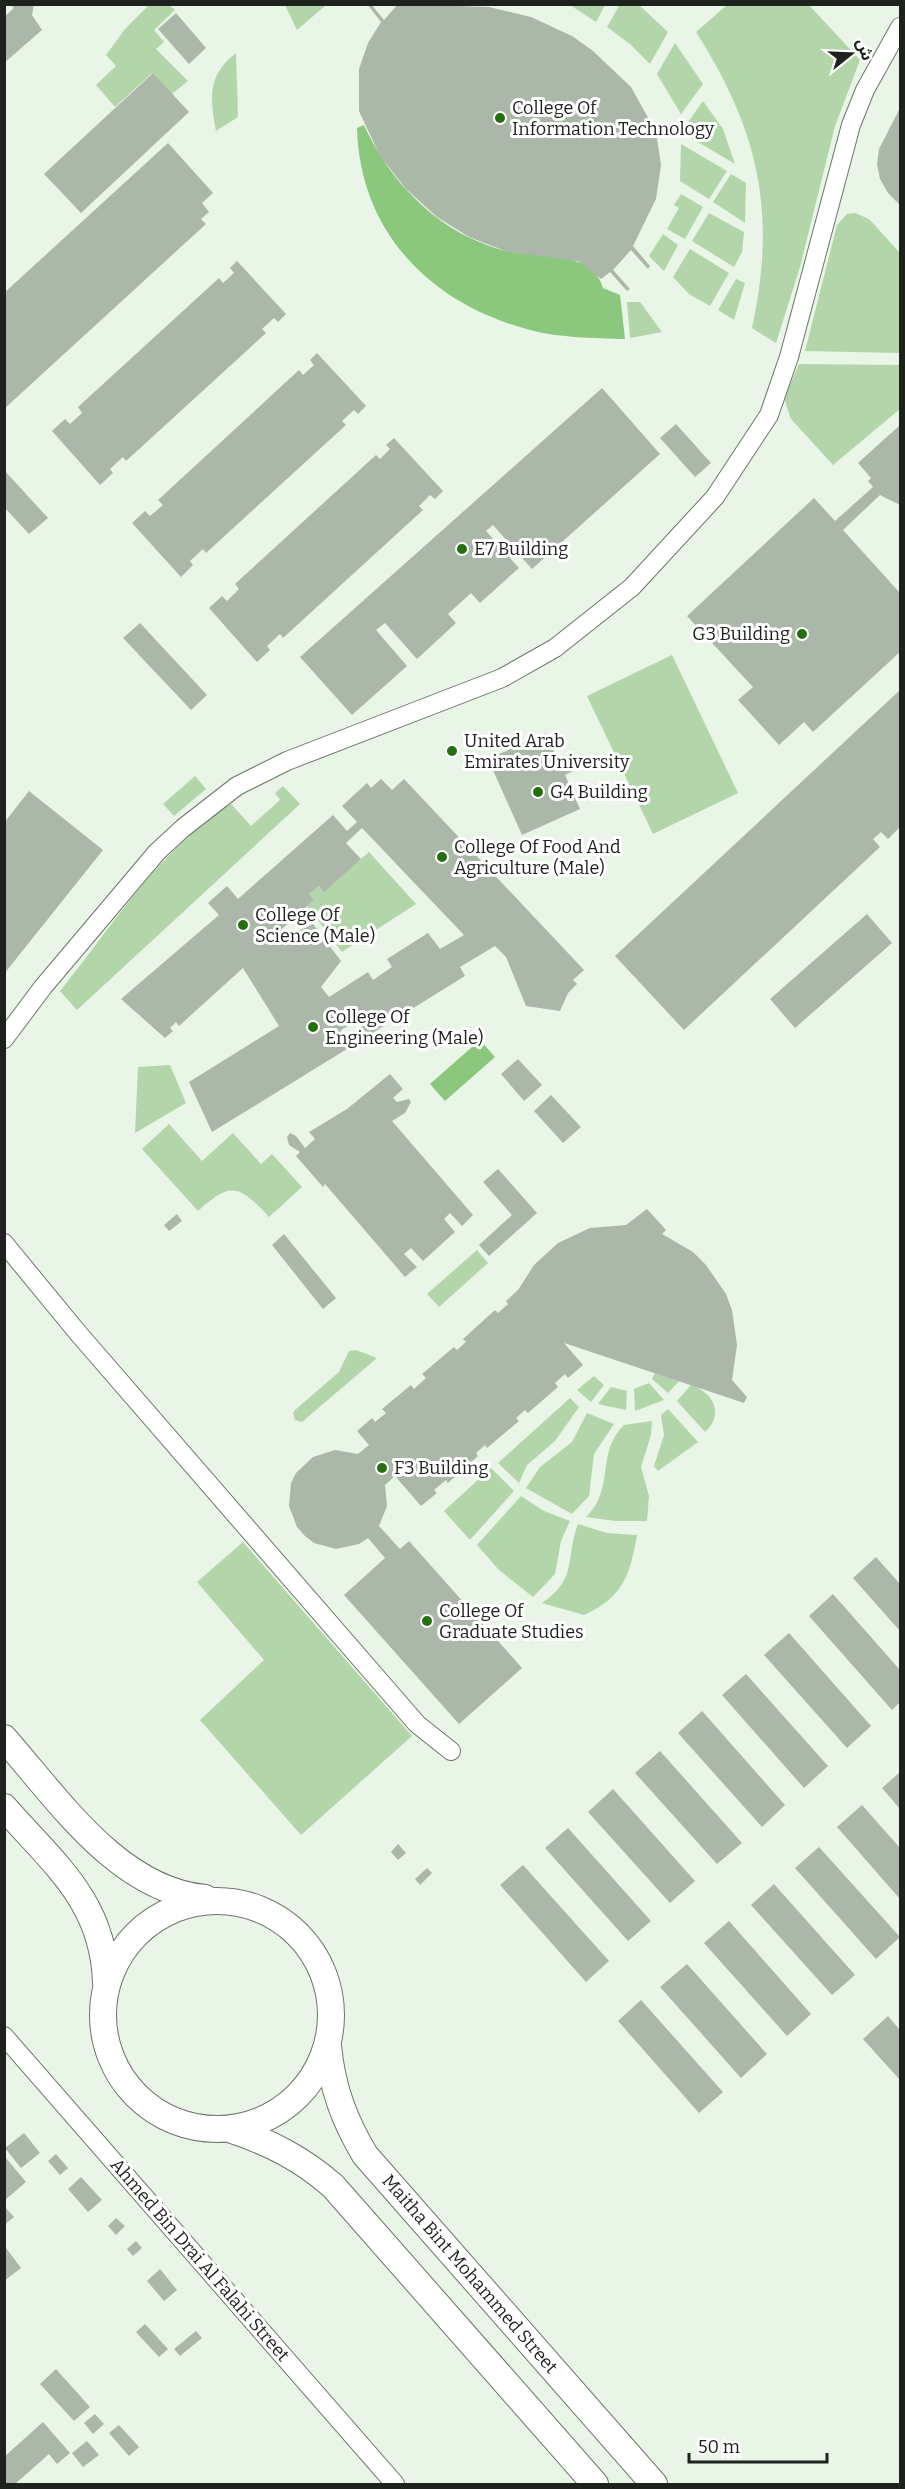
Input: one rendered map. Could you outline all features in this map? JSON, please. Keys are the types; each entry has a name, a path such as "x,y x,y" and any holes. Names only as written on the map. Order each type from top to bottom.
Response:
{"main road":[{"path":"4,1738 116,1861 166,1890 194,1898 248,1905 274,1915 289,1926 314,1954 328,1988 331,2024 328,2042 312,2079 284,2108 267,2118 228,2129 211,2129 176,2121 152,2108 132,2090 121,2076 106,2043 103,2007 106,1989 105,1962 100,1935 90,1910 75,1887 4,1807"},
{"path":"106,1989 121,1952 148,1923 184,1905 223,1900"},
{"name":"Maitha Bint Mohammed Street","path":"328,2042 330,2072 338,2101 349,2129 365,2155 654,2484"},
{"path":"228,2129 285,2150 311,2166 333,2186 595,2484"}],"street":[{"path":"4,1038 43,987 157,852 183,828 237,786 287,761 502,678 555,648 632,587 715,497 769,415 789,357 851,125 874,72 900,27"},
{"path":"4,1243 86,1342 417,1724 451,1751"},
{"name":"Ahmed Bin Drai Al Falahi Street","path":"4,2036 395,2484"}],"shaded area":[{"path":"285,4 326,5 297,30"},
{"path":"620,4 639,5 668,32 650,64 630,44 607,27"},
{"path":"149,5 169,5 175,10 154,30 164,42 156,49 188,81 172,94 152,73 115,107 96,85 116,66 106,55 125,29"},
{"path":"570,5 605,5 596,22"},
{"path":"727,5 809,5 860,60 835,126 800,267 776,343 752,328 763,247 762,209 757,174 748,139 718,68 696,32"},
{"path":"675,43 703,84 681,114 657,74"},
{"path":"236,53 238,117 216,131 212,98 215,79 227,61"},
{"path":"703,101 723,129 735,164 681,132"},
{"path":"364,125 394,175 420,204 451,228 501,250 565,258 588,267 597,276 603,288 620,295 625,339 565,336 530,330 494,318 462,302 433,282 407,259 387,231 371,200 361,166 357,128"},
{"path":"681,144 727,171 709,199 680,181"},
{"path":"731,174 746,183 745,223 713,202"},
{"path":"681,194 703,207 685,239 667,229 679,208 674,205"},
{"path":"709,213 744,232 742,252 734,267 692,241"},
{"path":"855,213 869,219 900,253 900,353 805,351 837,225 847,214"},
{"path":"663,234 678,245 664,271 649,256"},
{"path":"690,249 729,273 710,306 689,294 673,277"},
{"path":"736,279 745,283 734,320 718,310"},
{"path":"627,302 640,302 662,332 630,338"},
{"path":"799,364 900,365 900,409 833,465 791,419 784,398"},
{"path":"672,655 738,793 653,834 587,696"},
{"path":"195,776 206,789 174,816 163,804"},
{"path":"283,786 300,804 77,1010 60,991 118,915 160,865 182,842 231,804 251,826 280,800 275,793"},
{"path":"369,852 416,904 342,952 307,906 314,900 309,894 319,886 324,891"},
{"path":"480,1040 495,1057 445,1101 430,1084"},
{"path":"170,1065 186,1103 135,1133 138,1067"},
{"path":"169,1124 202,1161 233,1133 261,1164 272,1154 302,1187 269,1217 250,1198 235,1191 227,1191 219,1195 198,1211 142,1149"},
{"path":"477,1250 488,1263 439,1307 427,1294"},
{"path":"356,1350 377,1358 302,1422 295,1420 293,1413 295,1410 339,1372 349,1351"},
{"path":"655,1373 679,1381 668,1393 652,1379"},
{"path":"594,1376 604,1385 591,1402 577,1390"},
{"path":"649,1383 664,1400 635,1411 634,1389"},
{"path":"691,1385 699,1388 714,1404 714,1418 705,1432 677,1401"},
{"path":"611,1387 627,1391 626,1410 598,1404"},
{"path":"570,1398 579,1407 555,1441 527,1465 519,1483 498,1463"},
{"path":"668,1409 698,1442 658,1471 654,1466 664,1435 661,1415"},
{"path":"587,1413 614,1424 594,1454 589,1496 572,1514 526,1488 540,1467 572,1442"},
{"path":"652,1421 651,1435 641,1467 649,1496 647,1521 616,1521 586,1517 601,1494 607,1459 615,1436 624,1425"},
{"path":"491,1468 514,1491 470,1540 444,1511"},
{"path":"521,1496 544,1511 570,1521 561,1541 555,1574 533,1597 499,1570 477,1545"},
{"path":"578,1524 607,1533 637,1535 628,1573 623,1583 608,1600 584,1615 542,1603 561,1585 566,1576"},
{"path":"243,1542 412,1736 301,1835 200,1720 264,1660 197,1582"}],"building":[{"path":"10,4 34,4 32,15 42,30 4,63 4,17 14,8"},
{"path":"367,4 371,4 384,20 398,4 489,7 531,17 572,36 593,51 631,87 656,132 661,165 656,199 633,246 650,266 648,269 631,250 613,270 630,289 627,291 610,272 601,279 578,261 508,252 469,237 437,217 406,189 380,156 359,111 359,69 368,43 381,22"},
{"path":"176,13 206,48 189,64 158,29"},
{"path":"153,73 189,112 81,213 44,174"},
{"path":"900,108 900,205 888,193 880,179 877,164 879,149"},
{"path":"168,143 213,193 202,203 209,212 201,219 206,224 4,409 4,293"},
{"path":"237,261 286,314 278,322 274,318 262,329 266,333 126,461 123,457 110,469 113,473 100,485 52,431 65,419 70,424 82,413 78,407 219,278 223,283 234,273 230,268"},
{"path":"317,353 366,406 358,414 354,410 342,421 346,425 206,553 203,549 190,561 193,565 181,577 132,523 145,511 150,516 163,505 158,500 299,370 303,375 314,365 310,360"},
{"name":"E7 Building","path":"602,388 660,454 532,569 493,525 486,531 519,568 480,603 471,593 448,614 456,623 417,659 385,623 376,630 407,666 352,715 300,657"},
{"path":"676,424 711,463 695,477 660,438"},
{"name":"G3 Building","path":"900,425 900,505 880,495 843,530 900,593 900,652 813,732 804,722 779,745 738,700 753,687 687,616 814,498 835,521 873,487 868,481 871,478 858,463"},
{"path":"394,438 443,491 435,499 430,495 419,506 423,510 283,638 280,634 267,646 270,650 257,662 209,608 222,596 227,601 239,589 235,584 376,455 380,459 390,449 386,445"},
{"path":"4,470 48,518 29,534 4,507"},
{"path":"140,623 207,695 191,710 123,638"},
{"path":"900,690 900,827 888,839 881,832 873,839 880,847 684,1030 615,956"},
{"name":"G4 Building","path":"546,733 558,761 566,757 573,771 565,775 580,809 522,835 488,759"},
{"path":"381,779 392,790 404,779 584,970 573,980 577,984 568,993 560,1011 526,1006 506,957 495,946 460,967 465,976 402,1015 398,1009 381,1019 385,1025 368,1036 358,1020 341,1030 347,1049 212,1132 189,1082 279,1026 243,968 179,1026 176,1022 170,1028 173,1031 165,1038 121,999 219,915 208,903 227,886 238,899 333,815 347,831 357,822 342,806 367,783 371,788","holes":["362,828 464,935 440,949 428,933 387,959 392,967 373,980 368,972 329,997 321,987 341,961 313,924 279,940 275,935 314,900 309,894 319,886 324,892 361,859 346,843"]},
{"path":"29,791 103,850 4,974 4,823"},
{"path":"867,914 892,943 795,1028 770,999"},
{"path":"518,1059 542,1085 524,1101 501,1074"},
{"path":"390,1074 403,1089 393,1098 397,1102 409,1099 411,1102 405,1113 392,1121 473,1215 462,1226 450,1213 444,1219 455,1232 423,1261 411,1248 404,1254 417,1267 405,1277 325,1184 323,1187 296,1156 300,1152 289,1145 287,1137 290,1133 296,1136 305,1148 315,1139 309,1132 347,1109"},
{"path":"551,1095 581,1127 563,1143 534,1111"},
{"path":"498,1169 537,1213 489,1256 479,1245 512,1215 483,1182"},
{"name":"F3 Building","path":"647,1209 666,1230 662,1234 693,1252 706,1265 726,1294 732,1310 737,1345 732,1380 747,1397 744,1403 564,1343 583,1365 568,1378 565,1374 555,1383 558,1387 528,1413 525,1410 516,1418 519,1421 487,1448 485,1445 476,1453 478,1456 448,1483 446,1480 434,1490 437,1493 421,1506 395,1476 385,1485 387,1506 379,1526 400,1549 409,1541 522,1668 459,1724 344,1595 385,1558 368,1538 359,1544 336,1549 314,1543 305,1536 297,1527 289,1506 291,1483 296,1473 313,1457 335,1450 358,1454 369,1445 357,1431 372,1418 375,1422 386,1413 382,1409 411,1385 414,1389 426,1378 422,1374 454,1347 457,1350 466,1342 463,1339 495,1310 498,1313 508,1304 506,1301 518,1290 534,1265 558,1243 590,1228 626,1225"},
{"path":"177,1214 182,1221 169,1231 164,1225"},
{"path":"284,1234 336,1298 323,1309 272,1245"},
{"path":"876,1557 900,1584 900,1631 853,1578"},
{"path":"833,1594 900,1670 900,1702 892,1710 809,1616"},
{"path":"789,1633 871,1726 847,1748 764,1655"},
{"path":"746,1674 828,1766 804,1788 722,1695"},
{"path":"702,1711 785,1805 762,1827 678,1733"},
{"path":"660,1751 742,1843 717,1864 635,1773"},
{"path":"900,1772 900,1809 882,1788"},
{"path":"613,1789 695,1881 670,1903 588,1812"},
{"path":"862,1805 900,1848 900,1899 837,1827"},
{"path":"568,1828 651,1921 628,1941 545,1848"},
{"path":"398,1844 406,1853 398,1860 391,1852"},
{"path":"819,1847 900,1937 876,1959 795,1868"},
{"path":"523,1865 609,1961 586,1982 500,1885"},
{"path":"427,1868 432,1873 420,1885 415,1879"},
{"path":"774,1884 855,1975 832,1995 751,1905"},
{"path":"729,1921 811,2014 787,2036 704,1943"},
{"path":"687,1964 767,2054 741,2078 660,1987"},
{"path":"641,2000 723,2092 699,2113 618,2021"},
{"path":"888,2016 900,2030 900,2080 863,2039"},
{"path":"24,2133 40,2153 21,2168 5,2148"},
{"path":"56,2154 68,2168 60,2175 48,2161"},
{"path":"5,2159 26,2182 5,2200"},
{"path":"81,2177 102,2200 88,2212 68,2189"},
{"path":"4,2206 14,2217 4,2225"},
{"path":"116,2218 125,2226 116,2235 108,2226"},
{"path":"136,2241 142,2248 133,2256 127,2249"},
{"path":"6,2248 21,2268 4,2281 4,2249"},
{"path":"160,2269 177,2290 164,2301 147,2281"},
{"path":"145,2324 168,2349 159,2357 136,2332"},
{"path":"196,2331 202,2338 180,2356 174,2349"},
{"path":"56,2369 90,2407 74,2421 40,2384"},
{"path":"95,2414 104,2424 93,2434 84,2423"},
{"path":"43,2422 70,2453 57,2464 49,2454 15,2484 4,2484 4,2457"},
{"path":"119,2425 139,2447 129,2456 109,2433"},
{"path":"87,2441 99,2455 83,2467 72,2453"}],"place":[{"name":"College Of Information Technology","path":"500,118"},
{"name":"E7 Building","path":"462,549"},
{"name":"G3 Building","path":"802,634"},
{"name":"United Arab Emirates University","path":"452,751"},
{"name":"G4 Building","path":"538,792"},
{"name":"College Of Food And Agriculture (Male)","path":"442,857"},
{"name":"College Of Science (Male)","path":"243,925"},
{"name":"College Of Engineering (Male)","path":"313,1027"},
{"name":"F3 Building","path":"382,1468"},
{"name":"College Of Graduate Studies","path":"427,1621"}]}
